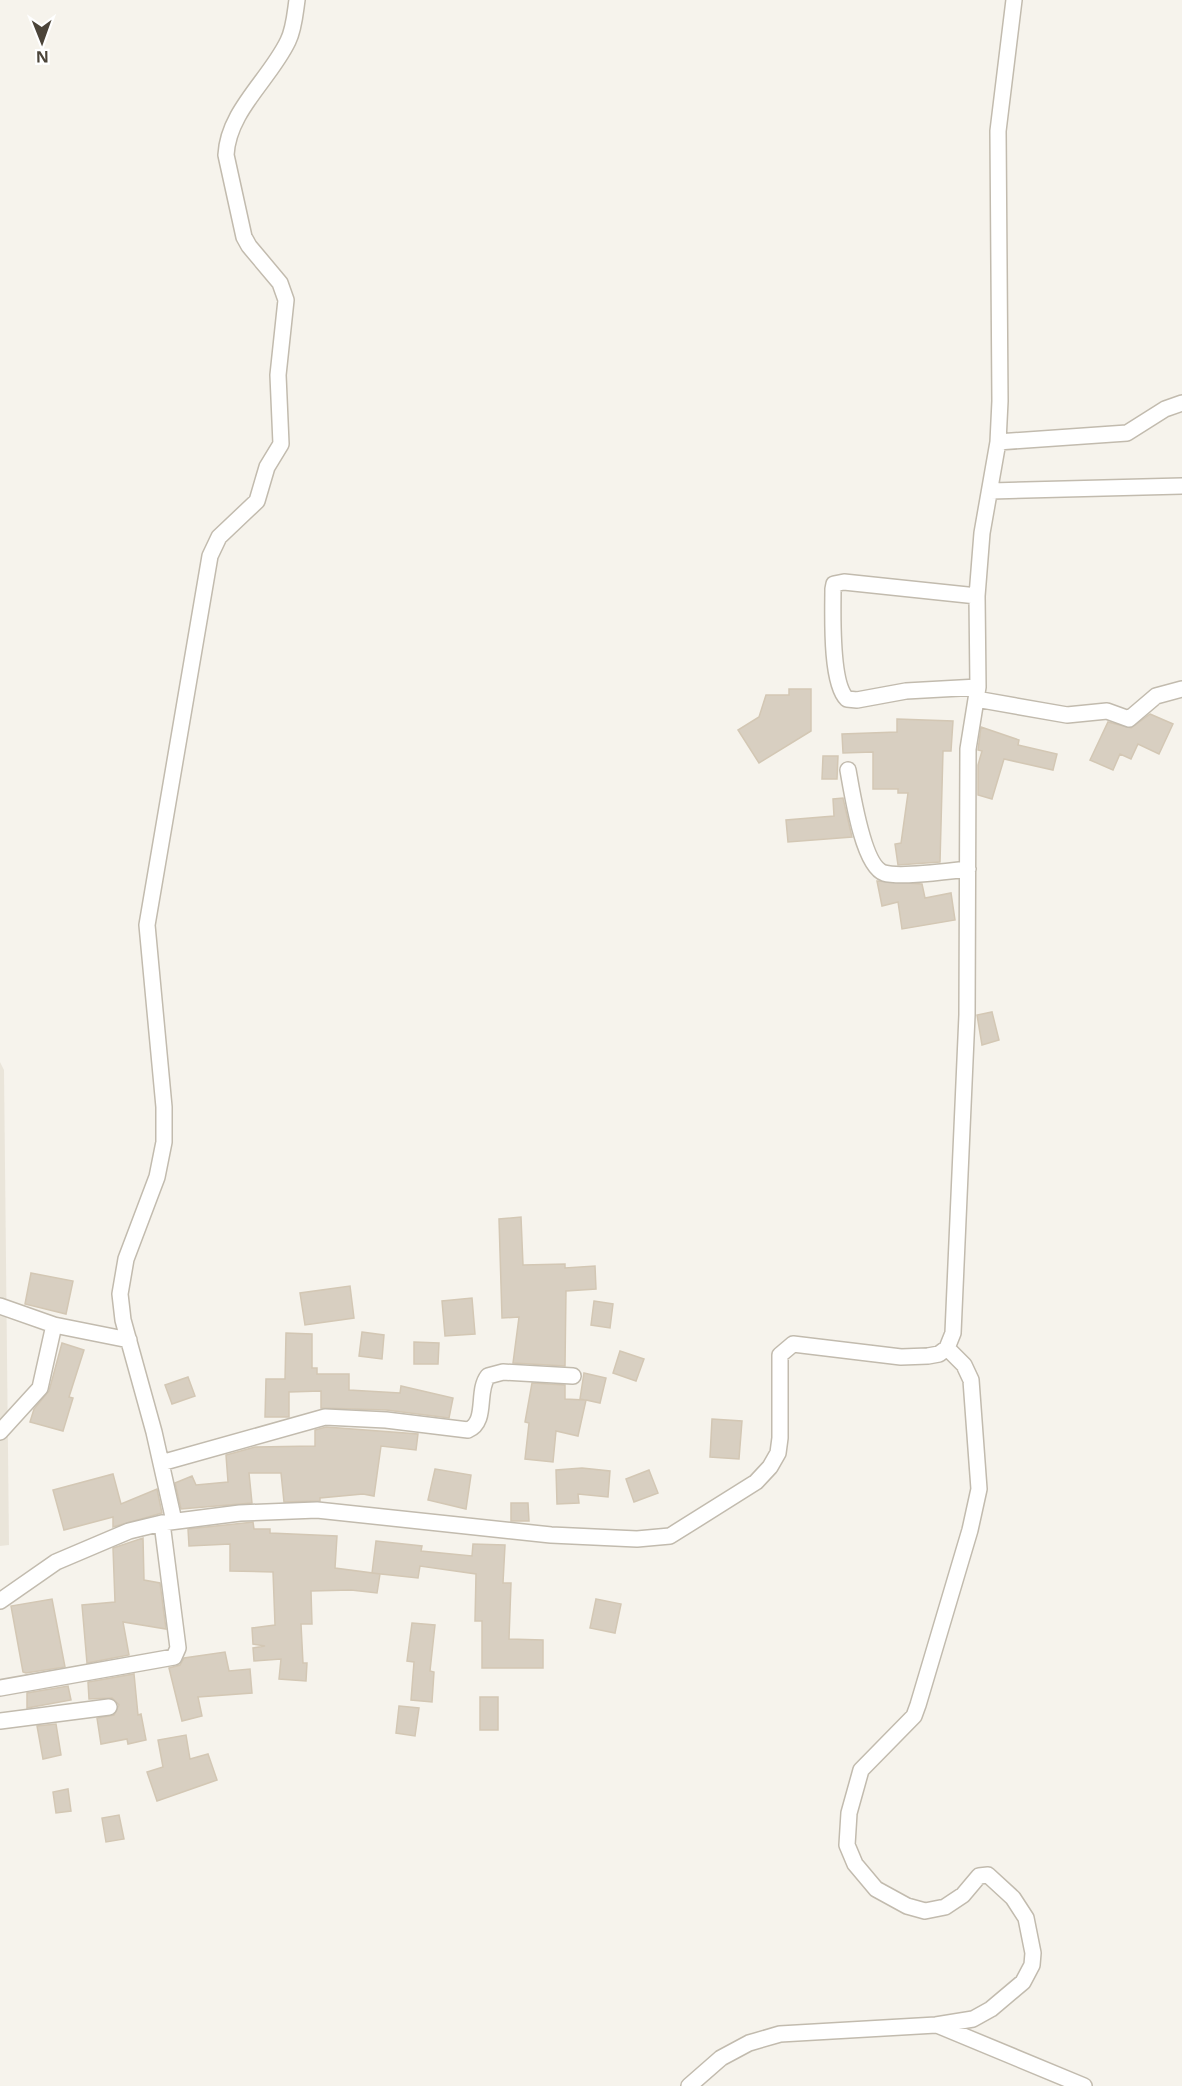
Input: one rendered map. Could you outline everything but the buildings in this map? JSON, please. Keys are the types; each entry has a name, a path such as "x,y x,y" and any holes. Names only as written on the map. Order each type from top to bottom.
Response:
{"street":[{"path":"0,1688 174,1657 178,1648 161,1463 120,1306 121,1275 157,1177 164,1142 164,1107 148,944 152,885 170,802 210,556 219,537 260,496 267,467 279,449 281,437 278,375 286,300 280,283 244,237 227,165 226,145 235,121 289,40 297,0"},
{"path":"0,1601 56,1562 129,1531 168,1522 240,1513 317,1510 551,1535 637,1539 670,1536 756,1482 770,1467 778,1453 780,1438 780,1355 787,1348 793,1344 808,1345 901,1357 939,1354 947,1348 953,1333 967,1015 968,749 977,693 977,596 982,533 991,491 992,464 998,442 1001,280 998,131 1014,0"},
{"path":"998,442 1127,433 1165,409 1182,403"},
{"path":"991,491 1182,486"},
{"path":"977,596 844,582 834,584 836,662 842,691 847,699 857,700 906,691 977,693 1067,715 1107,711 1129,719 1156,696 1182,689"},
{"path":"848,770 869,857 877,870 891,874 968,869"},
{"path":"0,1306 54,1325 129,1340"},
{"path":"0,1432 40,1388 54,1325"},
{"path":"689,2086 721,2058 749,2043 780,2034 834,2033 936,2025 973,2019 991,2009 1023,1982 1032,1965 1032,1940 1026,1918 1001,1886 988,1875 979,1876 963,1895 945,1907 926,1911 907,1906 876,1889 855,1864 848,1845 849,1813 861,1770 914,1716 970,1530 979,1489 971,1380 964,1365 947,1348"},
{"path":"161,1463 325,1417 386,1420 468,1430 474,1428 478,1422 483,1388 488,1376 503,1372 573,1377"},
{"path":"0,1721 109,1707"},
{"path":"936,2025 1084,2086"}],"shaded area":[{"path":"0,1062 4,1070 9,1545 0,1546"}]}
